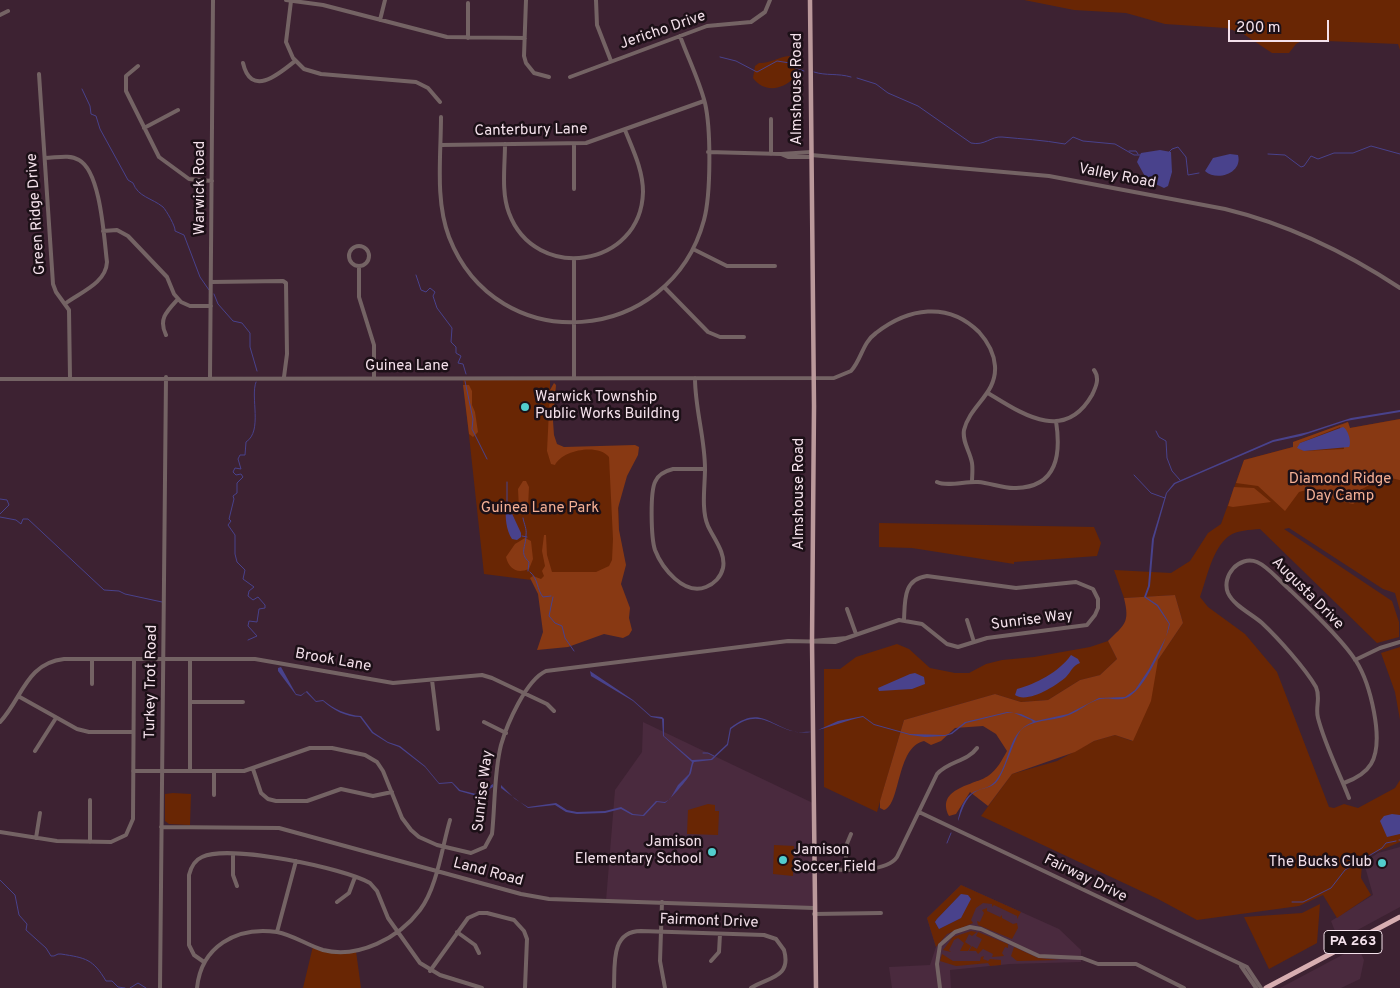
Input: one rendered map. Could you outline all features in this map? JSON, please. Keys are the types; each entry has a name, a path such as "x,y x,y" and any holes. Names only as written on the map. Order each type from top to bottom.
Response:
{"highway":[{"name":"PA 263","path":"1266,988 1400,917"}],"main road":[{"name":"Almshouse Road","path":"810,0 813,378 812,641 816,988"}],"street":[{"name":"Warwick Road","path":"210,377 213,0"},
{"path":"286,0 323,5 447,37 525,38"},
{"path":"291,0 286,38 288,48 295,61 304,68 317,74 416,82 428,88 440,102"},
{"path":"380,20 385,0"},
{"path":"526,0 524,56 528,67 537,75 549,77"},
{"name":"Jericho Drive","path":"596,0 597,25 611,61"},
{"name":"Jericho Drive","path":"570,77 712,25 751,22 765,12 770,0"},
{"path":"468,3 468,38"},
{"path":"0,15 8,11"},
{"path":"441,117 443,215 453,245 467,270 485,289 516,310 540,319 574,322 593,321 621,314 643,303 665,288 678,273 693,249 706,211 708,152 704,100 680,36"},
{"path":"243,63 246,72 252,79 265,81 276,77 295,61"},
{"path":"138,66 129,72 124,85 161,159 189,179 212,181"},
{"name":"Green Ridge Drive","path":"39,74 53,284 56,292 66,303 70,318 70,378"},
{"name":"Canterbury Lane","path":"441,145 574,144 592,142 704,100"},
{"path":"144,128 178,110"},
{"path":"771,119 771,154"},
{"path":"505,144 506,199 513,222 523,236 538,249 554,256 574,259 595,255 612,248 628,233 639,213 643,195 642,176 625,130"},
{"path":"574,144 574,189"},
{"name":"Valley Road","path":"708,152 781,154 788,157 811,155 1049,176 1225,209 1250,216 1349,256 1400,288"},
{"path":"45,158 73,158 85,165 99,204 103,231 107,262 104,273 98,281 66,303"},
{"path":"103,231 117,230 128,236 167,276 178,300 190,306 211,306"},
{"path":"360,246 366,249 369,257 366,264 359,267 351,263 349,256 351,250 360,246"},
{"path":"693,249 727,266 775,266"},
{"path":"574,259 574,377"},
{"path":"359,267 359,297 374,345 374,378"},
{"path":"211,282 283,281 286,283 287,354 284,377"},
{"path":"665,288 708,332 720,337 744,337"},
{"path":"166,335 162,328 162,318 178,300"},
{"name":"Guinea Lane","path":"0,378 836,377 847,374 856,365 867,342 878,330 911,314 935,310 962,318 988,343 995,367 993,382 988,393"},
{"path":"972,482 972,463 964,441 964,432 969,418 988,393 1032,419 1056,421 1074,414 1088,400 1096,384 1097,375 1094,370"},
{"name":"Turkey Trot Road","path":"160,988 166,377"},
{"path":"695,378 696,404 704,444 705,469 706,519 722,552 724,563 722,572 715,582 704,588 697,589 684,586 677,580 661,562 655,550 653,540 653,489 659,476 669,470 705,469"},
{"path":"937,482 943,484 972,482 1018,488 1042,479 1051,471 1058,454 1060,442 1056,421"},
{"name":"Augusta Drive","path":"1344,784 1360,776 1368,768 1377,746 1370,696 1355,660 1311,609 1264,566 1250,561 1241,562 1231,570 1226,583 1231,597 1266,627 1316,687 1319,698 1318,718 1349,798"},
{"name":"Sunrise Way","path":"133,771 253,769 310,748 332,748 372,758 382,768 402,818 411,830 425,840 471,853 482,849 491,839 500,750 524,693 538,676 556,669 788,641 847,638 892,621 904,620 922,624 951,646 963,646 987,638 1082,626 1096,616 1098,608 1096,596 1090,586 1076,582 1016,588 923,577 913,582 908,588 904,620"},
{"path":"847,609 856,634"},
{"path":"967,620 974,642"},
{"path":"1355,660 1380,648 1400,642"},
{"path":"92,659 92,684"},
{"name":"Brook Lane","path":"0,722 30,676 43,665 60,660 92,659 259,660 393,683 482,675 547,704 554,711"},
{"path":"0,832 57,841 90,842 116,841 128,832 133,819 134,659"},
{"path":"190,659 190,771"},
{"path":"432,680 438,729"},
{"path":"18,696 56,718 84,731 134,732"},
{"path":"190,702 243,702"},
{"path":"35,751 56,718"},
{"path":"484,722 506,733"},
{"path":"814,869 883,868 893,862 939,772 946,766 970,757 977,748"},
{"path":"253,769 261,793 268,799 276,802 307,801 341,789 373,796 392,792"},
{"path":"214,771 214,795"},
{"path":"90,800 90,842"},
{"name":"Fairway Drive","path":"919,812 1241,966 1252,973 1261,988"},
{"path":"36,838 40,813"},
{"path":"197,988 199,971 204,962 214,949 227,940 262,932 277,932 322,950 339,952 367,948 397,931 412,920 424,905 450,820"},
{"name":"Land Road","path":"162,827 279,828 549,899 814,908"},
{"path":"846,868 846,844 851,834"},
{"path":"233,854 233,875 237,886"},
{"path":"204,962 194,955 189,945 190,871 195,862 202,857 233,854 267,855 366,880 374,887 386,914 417,960 430,970 482,988"},
{"path":"277,932 296,861"},
{"path":"337,902 349,893 355,877"},
{"path":"662,902 660,965 665,988"},
{"path":"430,970 468,918 479,913 487,913 518,923 527,939 525,988"},
{"path":"814,914 880,913"},
{"path":"940,988 936,964 940,945 955,932 970,927 982,929 1039,956 1082,958 1098,964 1136,964 1184,987"},
{"path":"457,932 475,945 479,953"},
{"name":"Fairmont Drive","path":"614,988 616,950 621,939 632,932 769,936 782,945 786,958 781,973 773,979 751,988"},
{"path":"711,961 719,952 720,934"},
{"path":"1241,966 1256,988"}],"shaded area":[{"path":"1160,150 1171,152 1172,172 1168,186 1164,188 1147,180 1137,162 1141,153"},
{"path":"1230,154 1238,155 1239,161 1233,171 1222,176 1216,176 1205,171 1213,158"},
{"path":"1400,410 1400,412 1346,421 1301,436 1273,442 1175,484 1167,493 1154,539 1150,586 1146,597 1158,605 1170,624 1166,636 1169,624 1157,606 1144,597 1148,586 1152,539 1166,493 1174,483 1273,440 1308,432 1351,418"},
{"path":"1343,427 1349,436 1349,447 1304,451 1297,448 1300,443"},
{"path":"508,505 521,533 521,537 517,540 512,539 507,528 506,506"},
{"path":"1166,638 1147,677 1133,694 1123,699 1100,699 1069,715 1033,723 1022,729 1033,722 1014,713 1036,721 1068,714 1099,698 1125,697 1135,690"},
{"path":"1071,655 1078,659 1080,663 1073,667 1061,681 1034,696 1020,697 1015,695 1017,689 1047,676 1060,667"},
{"path":"281,667 296,694 301,695 307,691 316,701 323,700 341,711 361,716 373,732 388,742 400,746 425,766 439,783 452,782 460,790 476,794 493,784 493,787 477,796 459,791 452,783 439,784 425,767 399,747 388,743 372,733 360,717 340,712 323,701 316,702 306,692 301,696 296,695 278,671 278,668"},
{"path":"590,671 633,700 651,716 662,717 664,719 664,736 692,760 711,759 727,744 730,728 740,721 757,717 770,722 753,719 731,729 728,745 712,760 694,762 691,773 670,798 678,785 689,774 692,762 663,736 662,719 651,717 633,701 591,676"},
{"path":"915,673 924,677 925,684 912,689 879,691 878,688"},
{"path":"1007,712 1014,713 966,723 952,734 945,736 925,737 910,735 874,725 863,717 818,730 838,721 863,716 874,724 910,734 945,735 951,733 965,722"},
{"name":"Jamison Elementary School","path":"643,722 815,804 814,908 606,901 615,790 642,752"},
{"path":"1022,729 998,780 989,786 1002,771 1011,746"},
{"path":"501,785 513,797 501,788"},
{"path":"978,790 964,805 958,821 960,811 968,796"},
{"path":"669,800 665,803 657,802 644,816 632,815 621,809 605,813 577,814 566,812 555,805 528,808 520,802 528,807 556,803 567,810 577,812 605,811 621,807 633,814 643,815 656,801 665,802"},
{"path":"1400,815 1400,834 1387,837 1380,821 1384,816"},
{"path":"1400,847 1400,907 1352,933 1364,960 1360,979 1341,988 1280,988 1344,954 1331,921 1373,895 1364,863 1378,853"},
{"path":"961,885 1059,929 1081,950 1081,962 1010,964 950,970 951,988 892,988 889,967 930,965 936,947 927,918"},
{"path":"961,894 968,895 971,899 961,918 939,929 935,922"}],"green space":[{"path":"1024,0 1400,0 1400,50 1398,44 1303,40 1296,44 1289,53 1272,53 1242,33 1226,28 1165,24 1126,13 1074,10"},
{"path":"789,56 798,63 800,68 795,77 789,82 779,87 768,88 757,83 753,78 755,66 759,63"},
{"name":"Guinea Lane Park","path":"463,380 550,380 551,447 618,447 619,571 547,582 484,574"},
{"path":"554,383 556,385 553,421 557,444 564,447 635,445 639,447 638,455 627,476 618,508 619,530 626,565 621,584 630,608 629,618 632,630 629,635 623,638 604,634 568,647 537,650 543,632 538,594 530,578 533,576 541,579 544,576 542,571 545,566 542,551 544,535 546,535 547,555 552,572 596,572 609,566 612,560 613,539 609,457 597,450 580,450 565,455 555,465 551,464 547,451 550,390"},
{"path":"463,385 469,385 472,391 472,405 478,432 473,437 469,434"},
{"name":"The Bucks Club","path":"1400,419 1400,611 1395,593 1383,589 1289,528 1284,529 1392,601 1399,622 1399,637 1377,643 1260,529 1236,533 1229,536 1223,542 1214,556 1200,597 1208,607 1245,634 1277,672 1329,807 1334,808 1344,804 1358,808 1395,788 1400,780 1400,842 1372,854 1362,863 1361,878 1371,895 1337,918 1323,895 1299,906 1197,920 1158,899 981,816 1012,774 1057,761 1094,741 1115,735 1132,741 1158,660 1183,623 1175,595 1124,598 1114,570 1171,573 1190,561 1208,533 1221,524 1244,460 1293,447 1293,442 1348,422 1350,428"},
{"name":"Diamond Ridge Day Camp","path":"1400,419 1400,480 1382,478 1378,480 1358,491 1356,502 1353,504 1335,500 1317,489 1310,489 1299,492 1285,511 1258,486 1236,483 1244,460 1293,447 1293,442 1348,422 1350,428","holes":["1340,427 1344,449 1304,451 1300,443"]},
{"path":"523,481 526,481 529,487 528,507 522,510 519,508 518,489"},
{"path":"1234,487 1254,488 1271,502 1228,506"},
{"path":"879,523 1094,527 1101,543 1097,556 1014,562 1014,564 912,548 879,547"},
{"path":"525,538 531,541 533,559 529,569 517,571 509,565 506,557 515,544"},
{"path":"1175,595 1183,623 1158,660 1151,701 1133,741 1115,735 1094,741 1075,752 1012,774 988,806 970,792 956,814 949,816 946,807 947,799 952,793 991,774 1007,751 996,734 983,726 955,728 941,741 931,745 924,741 915,745 908,754 889,806 884,810 880,808 880,801 904,720 995,694 1021,702 1048,700 1080,680 1100,675 1117,659 1108,641 1119,631 1125,622 1124,598"},
{"path":"1108,641 1117,659 1100,675 1080,680 1048,700 1021,702 995,694 904,720 877,812 824,787 824,669 840,669 856,657 897,644 909,649 930,668 955,673 969,673 986,664 1002,660 1034,657 1090,647"},
{"path":"1400,647 1400,720 1395,692 1381,653"},
{"path":"165,794 191,794 190,825 169,824 165,821"},
{"path":"708,804 715,805 715,811 719,811 718,835 687,834 688,810"},
{"name":"Jamison Soccer Field","path":"774,845 794,846 793,876 773,874"},
{"path":"961,885 1021,912 1017,919 1017,916 994,905 992,907 992,904 983,903 976,908 971,920 973,923 947,934 936,947 927,918","holes":["961,894 970,897 961,918 939,929 935,922"]},
{"path":"1320,904 1317,943 1269,969 1244,917 1302,913"},
{"path":"987,908 987,911 1000,917 1002,915 1002,918 1013,924 1017,923 1018,928 1012,939 978,925 977,921 980,922 984,913 982,910"},
{"path":"971,931 977,932 972,936 969,934 965,942 971,946 968,951 960,951 964,943 958,938 954,940 949,950 951,952 943,950 953,937"},
{"path":"978,932 1008,944 1008,948 1005,947 1002,953 1004,956 992,957 993,954 983,949 978,954 976,951 969,951 972,946 977,949 982,939 976,936"},
{"path":"313,946 327,951 356,951 361,988 303,988"},
{"path":"1014,947 1038,958 1059,960 1017,961 1011,956"},
{"path":"942,954 953,961 980,961 981,957 984,956 983,959 988,961 990,959 1001,960 1001,965 990,966 988,963 956,966 940,961"}],"waterway":[{"path":"720,57 736,61 757,72 777,61 790,63 795,68 804,71"},
{"path":"814,72 851,77"},
{"path":"857,78 876,84 888,93 918,106 971,143 976,144 1002,137 1065,144 1073,137 1083,141 1115,144 1134,155 1142,155"},
{"path":"82,89 90,106 91,114 96,116 100,129 128,180 133,183 138,191 163,207 175,231 184,235 200,277 209,290"},
{"path":"1268,154 1285,155 1301,167 1304,166 1311,156 1318,159 1334,153 1353,153 1371,146 1400,154"},
{"path":"1169,152 1178,147 1186,157 1188,175 1199,173"},
{"path":"1129,151 1136,151 1138,154"},
{"path":"416,275 421,290 426,292 430,288 435,292 433,296 437,308 452,328 451,342 456,347 456,353 461,356 458,363 463,364 466,374"},
{"path":"214,294 218,304 233,321 242,323 250,333 250,347 257,371"},
{"path":"465,381 473,419 472,429 487,459"},
{"path":"248,640 257,636 248,626 249,621 257,622 259,609 265,608 265,605 258,597 253,600 248,596 249,591 254,587 243,579 245,570 237,562 235,535 228,525 231,521 229,519 233,496 237,493 237,483 243,477 241,474 236,475 233,472 235,468 241,469 238,459 240,455 245,455 246,442 254,430 256,382"},
{"path":"1156,431 1159,437 1166,441 1167,458 1172,471 1180,480"},
{"path":"1134,475 1151,493 1165,498"},
{"path":"507,482 507,506"},
{"path":"0,499 7,500 9,505 0,514"},
{"path":"0,517 16,520 21,524 23,519 28,519 104,590 119,591 162,602"},
{"path":"523,518 526,529 524,556 529,562 528,571"},
{"path":"522,536 527,537"},
{"path":"530,572 535,577 543,597 551,596"},
{"path":"553,597 549,616 555,623 562,626 565,638 574,651"},
{"path":"703,753 714,756"},
{"path":"947,843 951,833"},
{"path":"1292,902 1303,902 1331,888 1345,870 1382,848 1386,843 1396,841"},
{"path":"0,880 15,895 19,915 27,924 26,930 46,948 51,956 59,954 83,958 93,964 106,981 112,981 118,987 125,988"},
{"path":"130,988 138,983 146,988"}],"place":[{"name":"Warwick Township Public Works Building","path":"525,407"},
{"name":"Jamison Elementary School","path":"712,852"},
{"name":"Jamison Soccer Field","path":"783,860"},
{"name":"The Bucks Club","path":"1382,863"}]}
